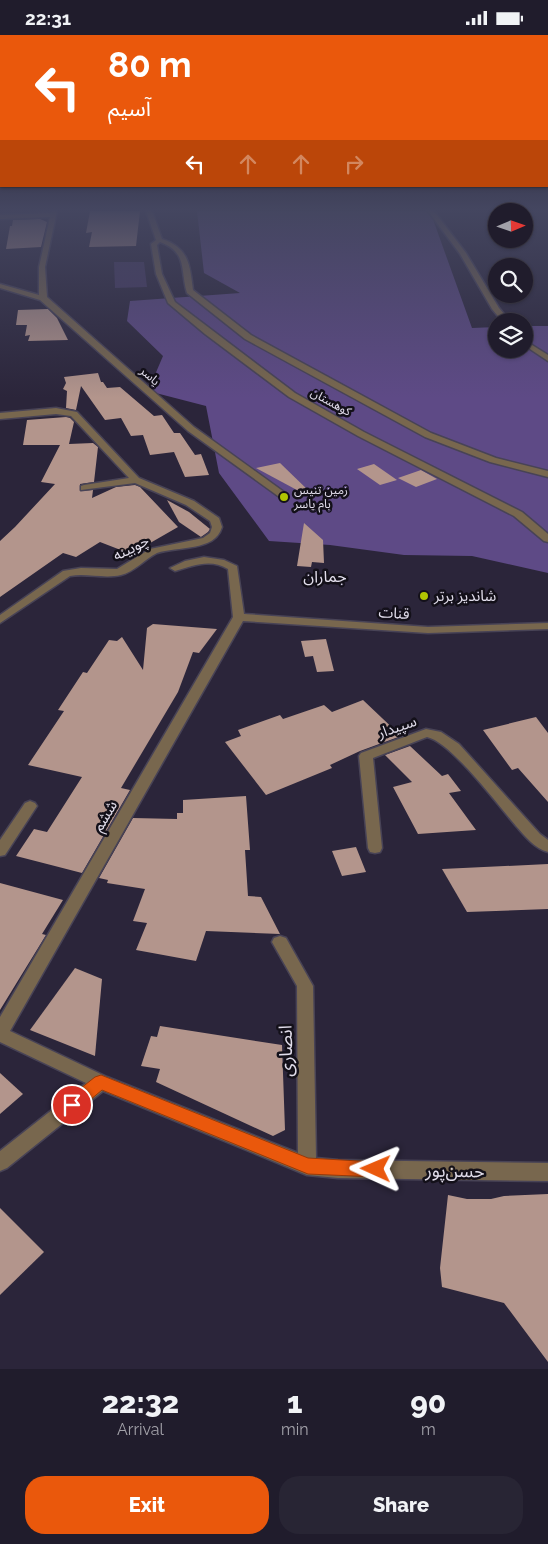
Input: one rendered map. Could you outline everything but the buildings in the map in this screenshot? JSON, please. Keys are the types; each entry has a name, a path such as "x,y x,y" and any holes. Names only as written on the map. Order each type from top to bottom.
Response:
{"street":[{"path":"42,273 43,299"},
{"name":"کوهستان","path":"159,273 172,303 292,395 518,514 548,539"},
{"name":"کوهستان","path":"187,273 190,291 248,337 428,435 493,460 548,475"},
{"path":"475,273 499,313"},
{"name":"یاسر","path":"0,286 43,299 191,429 281,494"},
{"path":"533,348 548,359"},
{"name":"چوبینه","path":"0,416 56,411 74,415 136,480 190,503 214,520 218,527 215,535 206,539 154,551 120,572 81,571 67,573 0,620"},
{"path":"84,488 136,480"},
{"path":"175,568 185,563 203,561 227,563 233,568 239,617"},
{"name":"قنات","path":"239,617 428,630 548,626"},
{"name":"ششم","path":"0,1033 239,617"},
{"name":"سپیدار","path":"375,849 366,756 426,733 436,735 454,747 542,837"},
{"path":"0,851 30,806"},
{"path":"542,837 548,847"},
{"name":"انصاری","path":"280,942 305,986 308,1166"},
{"name":"حسن‌پور","path":"0,1033 101,1082 308,1166 338,1169 548,1172"},
{"path":"0,1162 101,1082"}],"shaded area":[{"path":"114,273 145,273 147,287 115,288"},
{"path":"204,273 452,273 472,328 488,327 488,358 533,358 533,326 548,326 548,573 472,556 404,555 330,545 269,541 219,473 206,406 148,391 163,356 127,321 130,301 240,293"}],"place":[{"name":"زمین تنیس بام یاسر","path":"284,497"},
{"name":"شاندیز برتر","path":"424,596"}],"district":[{"name":"جماران","path":"325,576"}],"route":[{"path":"72,1105 101,1082 308,1166 338,1169 376,1169"}]}
